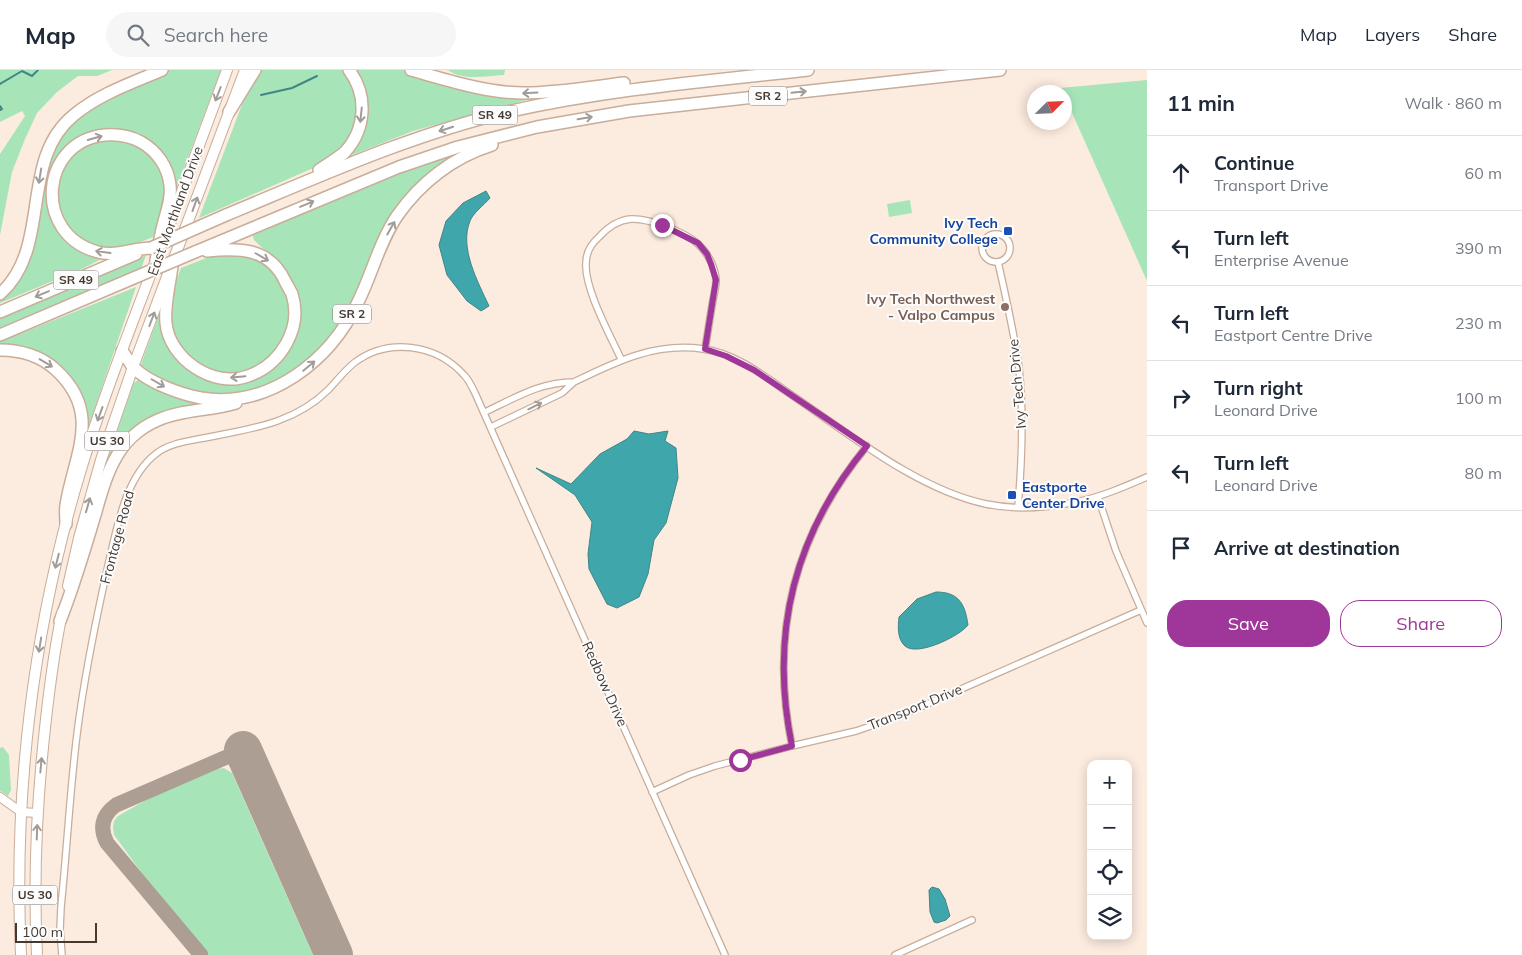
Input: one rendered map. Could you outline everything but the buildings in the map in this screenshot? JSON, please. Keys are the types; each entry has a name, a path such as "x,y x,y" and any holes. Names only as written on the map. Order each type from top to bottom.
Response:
{"highway":[{"path":"0,294 6,289 19,269 29,244 42,166 49,147 60,130 73,115 94,100 162,70"},
{"name":"East Morthland Drive","path":"122,352 227,70"},
{"name":"US 30","path":"37,955 35,906 37,813 49,692 60,621 79,538 101,460 133,367 245,70"},
{"path":"229,112 255,70"},
{"path":"284,191 344,153 356,136 362,119 362,102 359,88 348,70"},
{"name":"SR 2","path":"411,70 460,84 490,90 523,93 690,77 718,80 808,70"},
{"name":"SR 2","path":"122,352 133,367 165,387 193,397 214,400 241,398 270,390 287,382 308,368 325,352 345,327 359,302 383,242 397,217 415,193 436,174 458,159 483,148 517,137 537,127 629,111 1000,70"},
{"name":"SR 49","path":"0,312 284,191 398,145 454,126 510,111 569,99 718,80"},
{"name":"SR 49","path":"0,335 195,252 214,247 399,167 466,145 537,127"},
{"path":"151,248 100,253 80,245 64,232 54,214 52,193 55,174 65,156 79,144 96,136 117,134 135,138 148,146 161,160 168,175 170,195 156,260"},
{"path":"172,266 166,306 166,324 177,352 188,363 205,373 233,379 247,376 264,368 279,355 290,338 295,316 292,295 282,273 268,260 250,250 214,247"},
{"path":"0,350 16,351 34,356 52,366 66,378 75,395 81,411 83,430 80,451 66,506 66,524"},
{"name":"US 30","path":"21,955 19,898 21,812 30,711 40,644 51,586 66,524 89,444 122,352"},
{"path":"60,621 74,587 103,489 113,462 125,445 139,431 157,420 178,413 220,408 270,390"}],"street":[{"path":"621,359 591,290 586,276 586,262 589,249 606,229 617,222 630,219 640,219 660,224 691,239 707,254 716,280 705,349"},
{"path":"996,234 1008,240 1010,249 1007,258 998,262 985,257 982,249 985,240 996,234"},
{"name":"Ivy Tech Drive","path":"998,262 1010,313 1019,370 1022,424 1018,507"},
{"name":"Frontage Road","path":"62,955 61,907 74,759 83,690 96,618 112,548 132,482 140,470 158,452 172,445 272,424 287,418 317,400 354,363 367,355 395,347 412,347 428,351 448,361 466,377 485,412"},
{"path":"491,427 562,392 574,382 621,359 663,348 705,349 726,356 754,370 918,478 942,490 985,504 1018,507 1052,506 1076,502 1098,496 1147,476"},
{"path":"485,412 540,386 557,382 574,382"},
{"name":"Redbow Drive","path":"485,412 724,955"},
{"path":"792,746 784,702 783,676 789,603 809,540 820,517 851,466 867,446"},
{"path":"1098,496 1116,551 1147,623"},
{"name":"Transport Drive","path":"652,792 689,775 715,766 856,731 900,716 1141,610"},
{"path":"0,797 21,812 37,813"},
{"path":"895,955 972,920"}],"green space":[{"path":"0,70 112,70 97,76 78,76 57,92 37,113 12,172 0,235 0,154 25,116 22,111 0,122"},
{"path":"167,70 221,70 176,189 166,162 111,129 97,131 80,138 59,156 53,167 49,207 53,221 62,235 105,257 84,268 0,303 0,298 16,279 44,168 59,136 94,104"},
{"path":"261,70 343,70 357,95 358,118 349,142 327,161 199,218 249,86"},
{"path":"352,70 403,70 443,82 545,95 413,131 352,155 360,135"},
{"path":"448,70 505,70 504,75 468,77"},
{"path":"1147,80 1147,281 1072,113 1072,87"},
{"path":"99,139 119,139 130,142 140,147 155,162 164,182 165,204 153,237 117,249 96,246 82,240 70,230 62,218 57,204 56,190 59,175 67,160 77,150"},
{"path":"461,152 408,196 351,306 318,349 299,366 278,380 255,389 230,394 204,394 171,387 140,367 160,312 163,328 206,378 266,371 297,323 275,260 254,240 254,233 411,168"},
{"path":"910,200 912,213 889,217 887,204"},
{"path":"219,253 238,254 254,258 268,267 281,282 289,304 289,318 283,342 270,359 251,369 230,373 209,369 190,359 176,343 169,319 170,300 181,268"},
{"path":"146,255 141,269 0,328 0,317"},
{"path":"136,287 86,434 63,372 0,347 0,342"},
{"path":"138,380 142,380 171,396 216,404 164,413 106,465 132,387"},
{"path":"3,747 9,755 11,790 8,796 0,791 0,748"},
{"path":"224,768 232,773 313,955 209,955 141,872 114,835 114,821 118,816 155,795"}],"water":[{"path":"486,191 490,198 471,218 467,231 468,253 471,265 489,306 481,311 467,301 447,275 439,245 446,221 463,203"},
{"path":"634,431 649,434 668,431 665,441 676,448 678,478 666,523 654,540 648,574 639,597 617,608 607,604 589,569 588,554 592,522 575,495 536,468 571,484 600,454 627,439"},
{"path":"936,592 950,594 960,601 965,611 968,625 963,630 938,644 919,649 911,649 905,646 899,636 899,617 917,599"},
{"path":"932,887 939,889 945,899 950,916 946,920 937,923 934,922 930,912 929,890"}],"waterway":[{"path":"0,84 22,71 32,76 38,70"},
{"path":"261,95 292,88 317,76"},
{"path":"0,106 2,109 0,110"}],"taxiway":[{"path":"201,955 107,843 103,832 103,822 111,809 116,805 243,750"}],"runway":[{"path":"243,750 334,955"}],"place":[{"name":"Ivy Tech Community College","path":"1008,231"},
{"name":"Ivy Tech Northwest - Valpo Campus","path":"1005,307"},
{"name":"Eastporte Center Drive","path":"1012,495"}],"route":[{"path":"662,225 698,243 707,254 711,264 716,280 705,349 726,356 754,370 867,446 834,491 820,517 809,540 789,603 783,652 783,676 784,702 792,746 740,760"}]}
